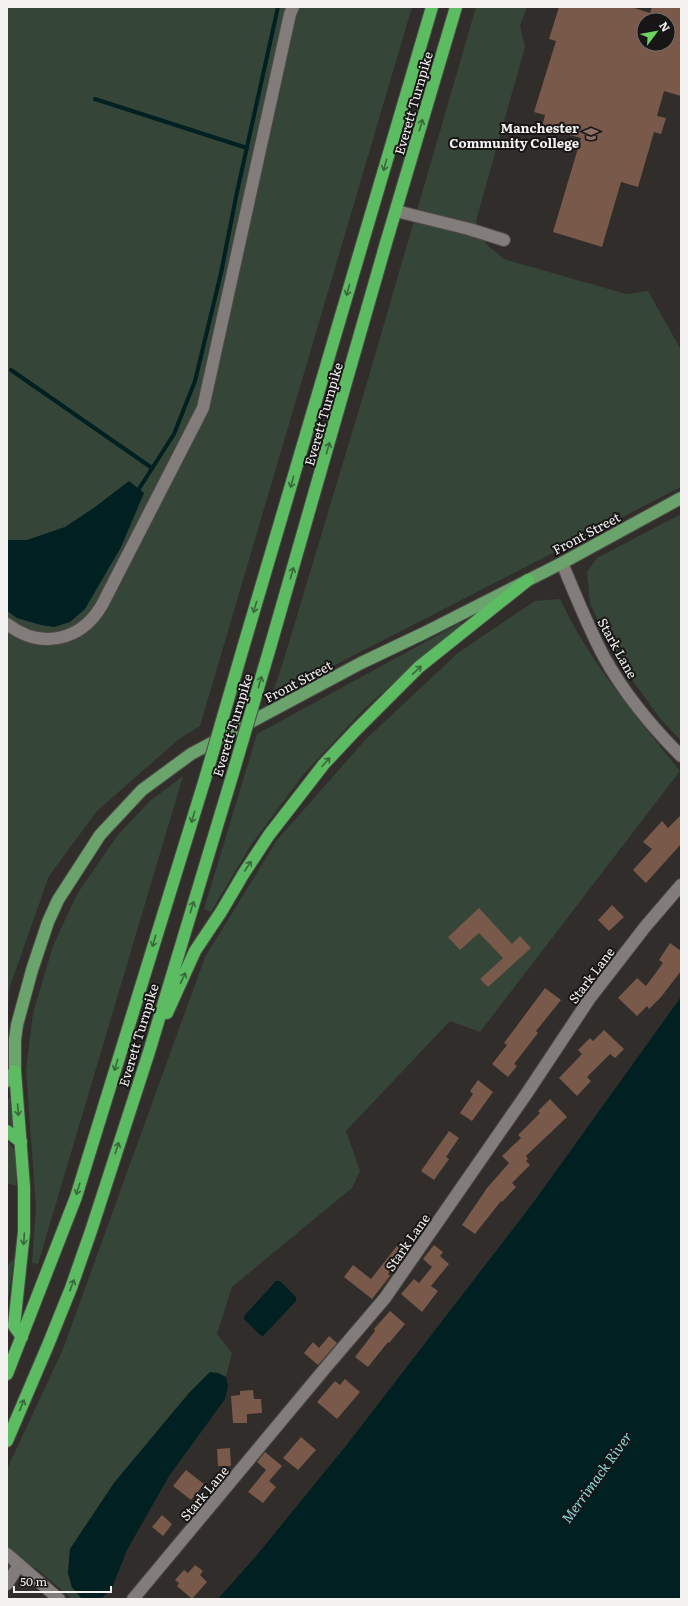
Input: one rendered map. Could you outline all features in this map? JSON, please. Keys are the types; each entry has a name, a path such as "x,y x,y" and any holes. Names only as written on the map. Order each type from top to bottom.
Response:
{"highway":[{"name":"Everett Turnpike","path":"7,1374 76,1197 205,779 242,648 432,7"},
{"name":"Everett Turnpike","path":"7,1441 48,1344 91,1231 149,1052 269,651 456,7"},
{"path":"149,1052 195,951 269,835 324,764 419,667 528,580"},
{"path":"15,1071 24,1187 24,1232 14,1326 22,1337"},
{"path":"7,1131 21,1142"}],"main road":[{"name":"Front Street","path":"15,1071 15,1040 17,1025 32,970 48,922 58,900 100,835 142,790 190,754 361,663 424,633 562,563 681,498"},
{"path":"7,1081 15,1071"}],"street":[{"path":"7,624 14,629 34,638 55,639 76,632 91,621 102,605 204,408 290,14 293,7"},
{"path":"396,211 469,229 504,240"},
{"name":"Stark Lane","path":"562,563 604,657 640,709 668,743 681,756"},
{"name":"Stark Lane","path":"133,1599 385,1298 590,998 681,885"},
{"path":"7,1554 59,1599"},
{"path":"7,1584 19,1565"}],"green space":[{"path":"7,7 412,7 200,726 179,739 97,811 49,876 9,989 7,1019"},
{"path":"476,7 527,7 520,26 525,47 476,221 486,244 504,259 626,294 648,291 681,350 681,487 271,698 366,386"},
{"path":"681,514 681,741 659,717 617,659 590,604 587,572 597,558"},
{"path":"560,599 572,623 600,667 680,771 480,1032 450,1021 346,1131 360,1171 352,1188 232,1287 217,1334 232,1353 226,1377 218,1373 189,1393 114,1483 70,1549 68,1573 72,1587 82,1599 72,1599 36,1568 7,1577 7,1469 63,1349 205,957 277,840 366,739 459,652 535,601"},
{"path":"460,623 462,626 420,659 363,710 303,775 251,845 211,912 204,909 257,734"},
{"path":"183,776 38,1264 32,1263 36,1207 26,1071 33,1013 53,946 77,894 117,836 150,801"},
{"path":"12,1095 15,1127 7,1123 7,1101"},
{"path":"7,1140 16,1152 16,1186 7,1183"},
{"path":"14,1258 9,1295 7,1301 7,1266"}],"water":[{"path":"129,481 144,493 121,547 85,609 70,622 54,627 17,618 7,611 7,540 27,540 65,527 95,507"},
{"name":"Merrimack River","path":"681,997 681,1599 218,1599 257,1555 349,1442 533,1203"},
{"path":"276,1281 280,1281 296,1297 296,1301 263,1336 260,1335 244,1319 245,1315"},
{"path":"210,1372 218,1373 226,1377 228,1386 225,1399 169,1476 127,1550 112,1588 101,1599 82,1599 72,1587 68,1573 70,1549 114,1483 189,1393"}],"building":[{"name":"Manchester Community College","path":"559,7 631,7 647,12 636,12 636,52 676,52 676,12 650,12 652,7 681,7 681,96 664,91 657,116 666,118 661,134 654,132 638,187 621,182 602,247 553,232 581,138 542,127 545,115 534,112 556,41 549,39"},
{"path":"681,815 681,844 646,883 633,870 652,849 643,842 662,821 668,828"},
{"path":"612,905 624,917 609,931 598,920"},
{"path":"479,908 512,944 520,936 531,948 488,987 480,979 503,958 479,933 460,950 448,937"},
{"path":"670,943 681,951 681,971 661,997 649,1009 647,1006 637,1016 618,998 637,978 646,986 663,963 659,960"},
{"path":"545,988 561,1000 536,1031 538,1033 514,1064 517,1066 508,1077 492,1064 507,1045 504,1043"},
{"path":"604,1030 624,1049 615,1058 610,1054 587,1077 591,1081 577,1096 559,1078 582,1054 578,1050 590,1038 593,1041"},
{"path":"478,1080 493,1092 472,1121 460,1113 473,1094 470,1091"},
{"path":"550,1099 567,1117 526,1156 528,1159 526,1161 530,1165 512,1183 516,1187 502,1202 501,1201 475,1234 462,1225 487,1188 509,1163 502,1156 521,1138 518,1135 540,1113 538,1111"},
{"path":"449,1131 459,1138 446,1157 449,1159 434,1180 421,1171"},
{"path":"400,1242 408,1248 388,1274 390,1276 372,1299 344,1277 353,1265 371,1279"},
{"path":"434,1245 443,1252 440,1256 449,1264 431,1286 438,1291 422,1312 401,1294 414,1279 419,1283 432,1267 423,1259"},
{"path":"390,1311 405,1324 368,1367 355,1357 375,1331 374,1329"},
{"path":"329,1336 337,1343 318,1365 304,1353 313,1342 319,1348"},
{"path":"345,1379 360,1392 337,1419 317,1402 335,1381 340,1385"},
{"path":"253,1390 254,1399 261,1399 262,1413 247,1414 247,1423 233,1423 231,1396 240,1395 240,1391"},
{"path":"301,1437 316,1450 298,1470 283,1458"},
{"path":"230,1448 231,1466 218,1466 217,1449"},
{"path":"265,1452 282,1466 269,1481 276,1487 263,1503 248,1492 266,1470 257,1462"},
{"path":"186,1470 204,1484 191,1500 173,1486"},
{"path":"162,1515 172,1524 163,1536 152,1527"},
{"path":"195,1565 203,1571 200,1575 207,1582 192,1599 177,1586 179,1583 175,1580 184,1570 188,1573"}],"waterway":[{"path":"137,492 174,434 195,381 221,273 237,192 278,7"},
{"path":"95,99 247,148"},
{"path":"11,370 152,468"}],"place":[{"name":"Manchester Community College","path":"591,134"}]}
